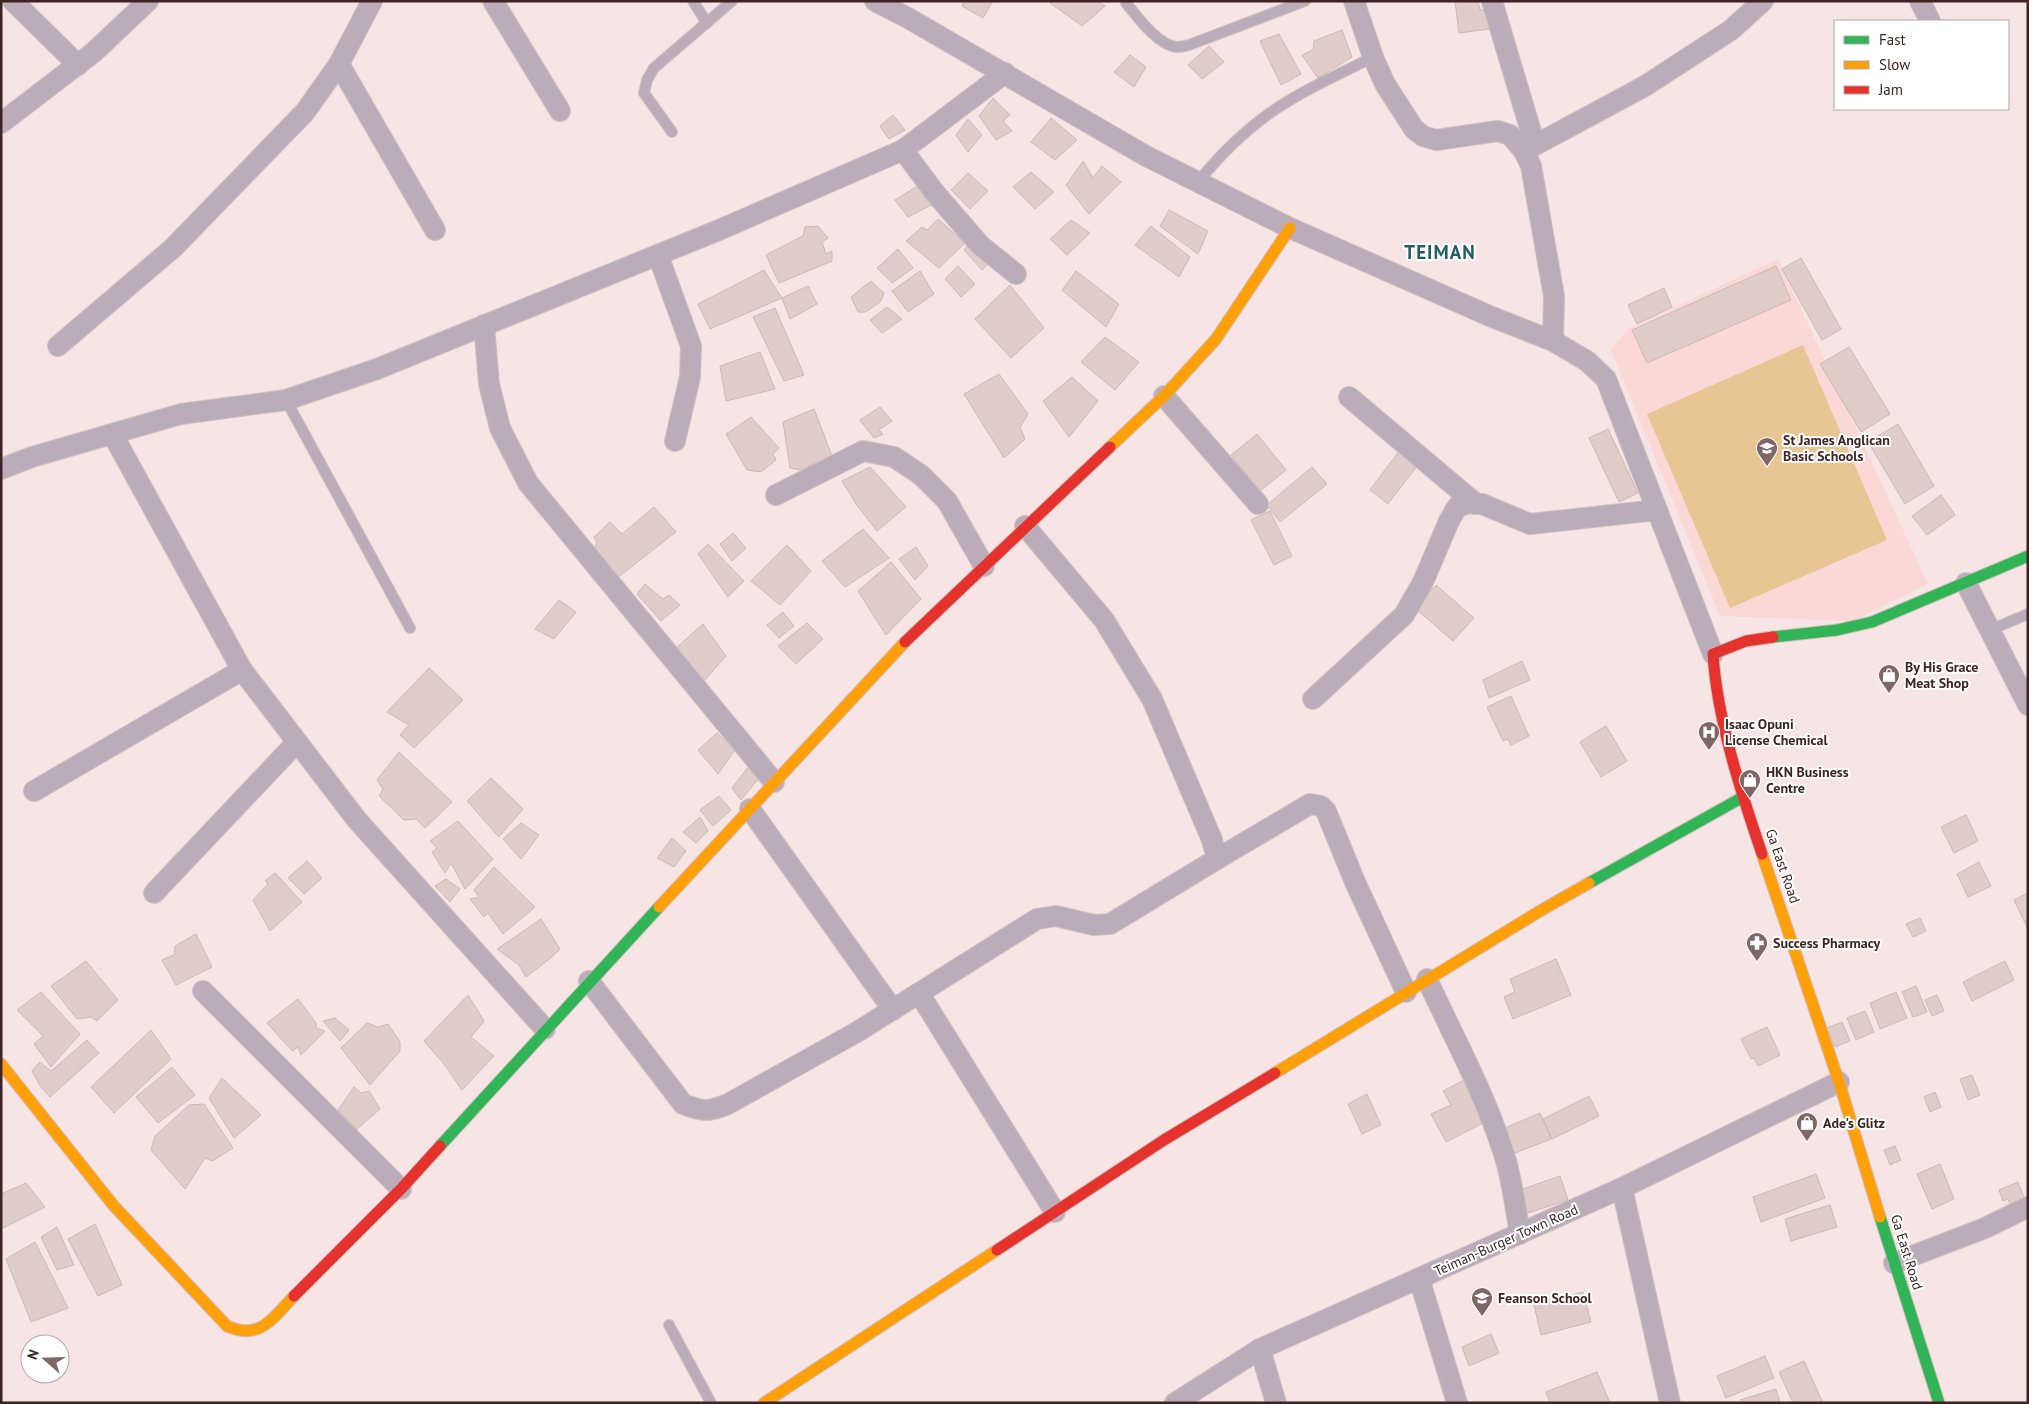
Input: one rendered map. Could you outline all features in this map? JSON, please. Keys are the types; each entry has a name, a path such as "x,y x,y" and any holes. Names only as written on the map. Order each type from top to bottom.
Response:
{"street":[{"path":"14,1 78,65"},
{"path":"1,123 78,65 148,1"},
{"path":"58,346 172,248 305,112 339,64 372,1"},
{"path":"493,1 560,111"},
{"path":"874,1 1146,156 1290,228 1492,317 1554,341 1587,361 1606,379 1713,654 1727,646 1751,639 1822,633 1856,627 1903,610 2028,556"},
{"path":"1354,1 1373,57 1385,84 1414,129 1423,136 1436,140 1498,131 1529,148"},
{"path":"1492,1 1529,148 1530,166 1554,296 1554,341"},
{"path":"1529,148 1646,86 1731,30 1763,1"},
{"path":"1920,1 1930,20"},
{"path":"339,64 435,230"},
{"path":"1,469 32,457 181,414 286,400 377,369 658,255 903,150 1005,74"},
{"path":"903,150 935,193 980,244 1016,274"},
{"path":"1,1064 114,1206 227,1326 240,1332 251,1332 263,1328 401,1189 545,1028 911,636 1164,396 1216,339 1290,228"},
{"path":"658,255 691,346 690,377 674,441"},
{"path":"484,325 489,384 500,428 528,483 774,782"},
{"path":"1164,396 1258,504"},
{"path":"1349,398 1476,504"},
{"path":"113,435 242,670 358,820 545,1028"},
{"path":"776,495 863,451 894,457 921,476 948,501 984,566"},
{"path":"1314,699 1404,615 1423,582 1449,521 1457,507 1469,503 1482,504 1530,524 1656,510"},
{"path":"1025,526 1104,620 1152,699 1212,840 1217,860"},
{"path":"1966,583 2028,705"},
{"name":"Ga East Road","path":"1713,654 1715,683 1743,797 1839,1082 1939,1403"},
{"path":"34,791 242,670"},
{"path":"154,893 297,742"},
{"path":"764,1403 1164,1140 1540,911 1743,797"},
{"path":"590,981 683,1104 695,1109 710,1111 728,1104 857,1032 1037,919 1056,916 1094,925 1110,924 1310,804 1321,806 1326,811 1355,882 1406,992"},
{"path":"750,808 893,1010"},
{"path":"1427,980 1486,1105 1497,1134 1508,1171 1520,1234"},
{"path":"203,991 401,1189"},
{"path":"919,993 1055,1212"},
{"name":"Teiman-Burger Town Road","path":"1175,1403 1260,1349 1622,1188 1839,1082"},
{"path":"1622,1188 1670,1403"},
{"path":"1894,1263 1985,1228 2028,1208"},
{"path":"1419,1278 1457,1403"},
{"path":"1260,1349 1276,1403"}],"lane":[{"path":"693,1 707,23"},
{"path":"672,132 644,93 654,68 732,1"},
{"path":"1126,3 1151,32 1164,43 1176,47 1190,45 1305,1"},
{"path":"1198,182 1214,162 1236,140 1290,100 1373,57"},
{"path":"286,400 410,628"},
{"path":"1990,630 2028,614"},
{"path":"669,1325 710,1403"}],"shaded area":[{"name":"St James Anglican Basic Schools","path":"1778,259 1928,584 1853,621 1720,616 1611,350 1628,329"},
{"path":"1803,345 1887,540 1730,608 1647,414"}],"building":[{"path":"964,1 993,1 983,18 962,6"},
{"path":"1052,1 1098,1 1105,6 1082,26 1050,3"},
{"path":"1455,1 1478,1 1480,10 1486,9 1489,29 1459,33"},
{"path":"1342,30 1352,57 1318,78 1302,55 1313,50 1314,41"},
{"path":"1279,34 1301,74 1281,85 1260,41"},
{"path":"1209,46 1224,62 1202,79 1188,65"},
{"path":"1130,55 1146,67 1134,87 1114,72"},
{"path":"993,98 1010,115 1003,121 1012,131 996,140 979,116"},
{"path":"893,115 905,130 889,139 880,126"},
{"path":"1051,118 1077,140 1055,160 1031,142"},
{"path":"968,119 982,135 968,152 956,135"},
{"path":"1083,161 1093,178 1102,166 1121,182 1089,214 1066,185"},
{"path":"1031,172 1054,192 1035,209 1013,187"},
{"path":"968,173 988,191 970,209 951,190"},
{"path":"919,185 931,205 908,217 895,200"},
{"path":"1169,210 1208,231 1198,254 1160,226"},
{"path":"938,219 965,243 939,268 906,241 922,227 927,230"},
{"path":"1071,220 1090,233 1067,255 1050,239"},
{"path":"818,226 828,238 822,242 826,254 832,251 832,261 779,283 766,255 803,236 805,227"},
{"path":"1151,226 1190,257 1179,277 1135,245"},
{"path":"971,242 990,262 982,270 964,250"},
{"path":"898,249 913,268 892,283 877,268"},
{"path":"1801,258 1841,329 1822,340 1782,269"},
{"path":"958,266 975,284 961,297 945,279"},
{"path":"1776,266 1791,300 1647,363 1632,330"},
{"path":"764,270 782,298 710,329 698,304"},
{"path":"920,271 934,294 908,312 892,291"},
{"path":"1076,271 1119,304 1106,327 1062,290"},
{"path":"871,281 884,293 881,301 866,312 858,312 851,297"},
{"path":"1010,285 1044,328 1011,358 975,319"},
{"path":"808,286 817,304 790,319 782,298"},
{"path":"1664,288 1672,307 1637,324 1628,305"},
{"path":"887,307 902,319 882,333 870,320"},
{"path":"775,308 804,375 784,381 753,317"},
{"path":"1105,337 1139,362 1115,390 1081,362"},
{"path":"1849,347 1890,414 1861,432 1820,364"},
{"path":"760,352 775,389 726,401 720,366"},
{"path":"999,374 1028,414 1020,427 1025,439 1004,458 964,394"},
{"path":"1072,377 1098,401 1069,437 1043,401"},
{"path":"880,407 892,421 879,430 883,434 874,438 860,420"},
{"path":"814,409 832,456 801,470 790,468 783,422"},
{"path":"751,417 779,448 773,454 776,460 761,472 747,470 726,434"},
{"path":"1898,424 1934,486 1905,504 1868,442"},
{"path":"1608,429 1638,493 1619,502 1589,438"},
{"path":"1257,434 1286,470 1260,491 1231,455"},
{"path":"1399,451 1417,466 1388,504 1370,490"},
{"path":"870,467 906,507 877,531 856,504 842,481"},
{"path":"1312,467 1327,484 1280,522 1267,505"},
{"path":"1941,495 1955,515 1927,535 1912,516"},
{"path":"654,507 676,532 617,578 593,551 597,542 594,537 610,522 622,534"},
{"path":"1270,511 1292,556 1274,565 1251,520"},
{"path":"863,529 889,558 845,587 822,561"},
{"path":"733,533 746,548 732,561 720,544"},
{"path":"708,544 744,581 728,597 698,554"},
{"path":"787,545 811,571 780,605 751,581"},
{"path":"916,547 928,566 915,580 899,559"},
{"path":"891,562 921,599 886,635 858,591"},
{"path":"645,584 663,599 669,595 680,605 661,621 637,594"},
{"path":"1436,585 1474,618 1453,641 1416,609"},
{"path":"559,600 576,612 554,639 535,629"},
{"path":"783,612 794,626 779,638 767,625"},
{"path":"807,623 823,639 796,664 778,646"},
{"path":"703,624 726,656 704,681 676,648"},
{"path":"1522,661 1530,680 1489,698 1483,680"},
{"path":"429,668 463,700 414,748 400,735 409,725 387,712"},
{"path":"1511,696 1529,736 1511,745 1508,739 1503,741 1487,707"},
{"path":"1606,726 1627,761 1601,777 1580,742"},
{"path":"717,733 735,750 718,774 698,750"},
{"path":"399,752 452,802 425,828 416,819 404,820 379,796 383,789 377,780"},
{"path":"749,766 760,777 741,800 732,788"},
{"path":"491,778 523,809 499,837 467,801"},
{"path":"719,796 731,810 713,826 700,810"},
{"path":"1966,815 1978,841 1954,853 1941,827"},
{"path":"700,817 708,831 696,843 683,832"},
{"path":"458,821 493,859 465,889 451,863 445,873 432,852 437,848 430,841"},
{"path":"521,823 539,835 521,859 503,839"},
{"path":"672,838 686,851 674,867 657,858"},
{"path":"307,861 322,878 304,894 288,878"},
{"path":"1979,862 1991,886 1968,897 1957,874"},
{"path":"494,867 535,907 503,934 488,913 484,917 470,899 479,897 474,890"},
{"path":"275,873 302,902 270,931 253,900 268,884 265,881"},
{"path":"446,879 460,889 450,902 435,886"},
{"path":"2028,893 2028,929 2014,900"},
{"path":"1920,918 1926,931 1913,937 1906,924"},
{"path":"541,919 560,949 526,977 519,965 497,949"},
{"path":"196,934 212,967 176,985 162,960 174,955 175,946"},
{"path":"1556,959 1571,995 1513,1019 1504,997 1515,992 1510,979"},
{"path":"86,961 118,1000 97,1021 91,1017 77,1019 51,986"},
{"path":"2005,961 2014,980 1972,1001 1963,982"},
{"path":"1916,986 1927,1012 1913,1017 1902,992"},
{"path":"41,992 80,1034 51,1067 34,1044 43,1036 17,1010"},
{"path":"1896,992 1907,1018 1880,1029 1870,1003"},
{"path":"468,995 484,1021 471,1037 494,1056 462,1090 444,1064 424,1041"},
{"path":"1937,995 1944,1011 1932,1016 1925,1000"},
{"path":"298,999 316,1023 316,1028 325,1031 301,1055 298,1047 292,1051 267,1023"},
{"path":"1865,1011 1874,1032 1856,1040 1847,1018"},
{"path":"335,1018 349,1030 340,1041 323,1021"},
{"path":"1842,1022 1850,1041 1835,1047 1827,1028"},
{"path":"367,1023 378,1027 388,1024 400,1042 400,1051 370,1085 341,1048"},
{"path":"1767,1027 1780,1055 1758,1066 1754,1058 1751,1059 1741,1039"},
{"path":"151,1030 171,1059 114,1113 91,1087"},
{"path":"87,1040 99,1053 50,1097 41,1087 32,1071 40,1062 51,1071"},
{"path":"172,1067 195,1095 158,1123 136,1097"},
{"path":"1972,1075 1980,1095 1968,1100 1960,1079"},
{"path":"222,1078 261,1115 234,1138 209,1098"},
{"path":"1464,1080 1485,1122 1446,1142 1431,1114 1451,1105 1443,1091"},
{"path":"354,1087 361,1093 369,1091 380,1109 357,1129 338,1110"},
{"path":"1935,1092 1941,1107 1930,1112 1924,1097"},
{"path":"1367,1094 1381,1125 1362,1134 1348,1104"},
{"path":"1589,1096 1599,1116 1552,1139 1543,1119"},
{"path":"204,1104 233,1148 212,1161 205,1158 185,1189 151,1150 155,1136 189,1105"},
{"path":"1540,1113 1551,1139 1510,1155 1500,1130"},
{"path":"1895,1146 1901,1160 1890,1165 1884,1150"},
{"path":"1940,1164 1954,1199 1932,1209 1917,1174"},
{"path":"1816,1174 1825,1198 1761,1222 1753,1197"},
{"path":"1560,1176 1568,1200 1528,1213 1520,1190"},
{"path":"2018,1182 2027,1205 2013,1211 2008,1199 2003,1201 1999,1190"},
{"path":"26,1183 45,1207 1,1229 1,1194"},
{"path":"1830,1205 1837,1227 1791,1241 1785,1219"},
{"path":"95,1224 122,1285 98,1296 68,1239"},
{"path":"57,1227 74,1265 57,1270 41,1237"},
{"path":"35,1242 68,1308 31,1322 6,1259"},
{"path":"1583,1292 1591,1322 1541,1335 1534,1305"},
{"path":"1491,1334 1499,1353 1469,1366 1462,1347"},
{"path":"1765,1356 1774,1378 1726,1398 1717,1376"},
{"path":"1804,1361 1823,1403 1793,1403 1779,1372"},
{"path":"1597,1372 1610,1403 1550,1403 1546,1392"},
{"path":"1776,1389 1780,1403 1741,1403 1740,1400"}],"traffic: fast":[{"path":"1773,637 1837,630 1872,622 2028,556"},
{"path":"1589,883 1743,797"},
{"path":"440,1146 659,907"},
{"path":"1880,1217 1939,1403"}],"traffic: slow":[{"path":"1110,447 1164,396 1216,339 1290,228"},
{"path":"659,907 905,642"},
{"path":"1762,854 1839,1082 1880,1217"},
{"path":"1275,1073 1589,883"},
{"path":"1,1064 114,1206 227,1326 238,1330 248,1331 257,1329 272,1319 294,1296"},
{"path":"764,1403 997,1250"}],"traffic: jam":[{"path":"905,642 1110,447"},
{"path":"1762,854 1731,755 1719,704 1713,654 1746,641 1773,637"},
{"path":"997,1250 1164,1140 1275,1073"},
{"path":"294,1296 401,1189 440,1146"}],"place":[{"name":"St James Anglican Basic Schools","path":"1767,467"},
{"name":"By His Grace Meat Shop","path":"1889,694"},
{"name":"Isaac Opuni License Chemical","path":"1709,751"},
{"name":"HKN Business Centre","path":"1750,799"},
{"name":"Success Pharmacy","path":"1757,962"},
{"name":"Ade's Glitz","path":"1807,1142"},
{"name":"Feanson School","path":"1482,1317"}],"district":[{"name":"TEIMAN","path":"1440,252"}]}
